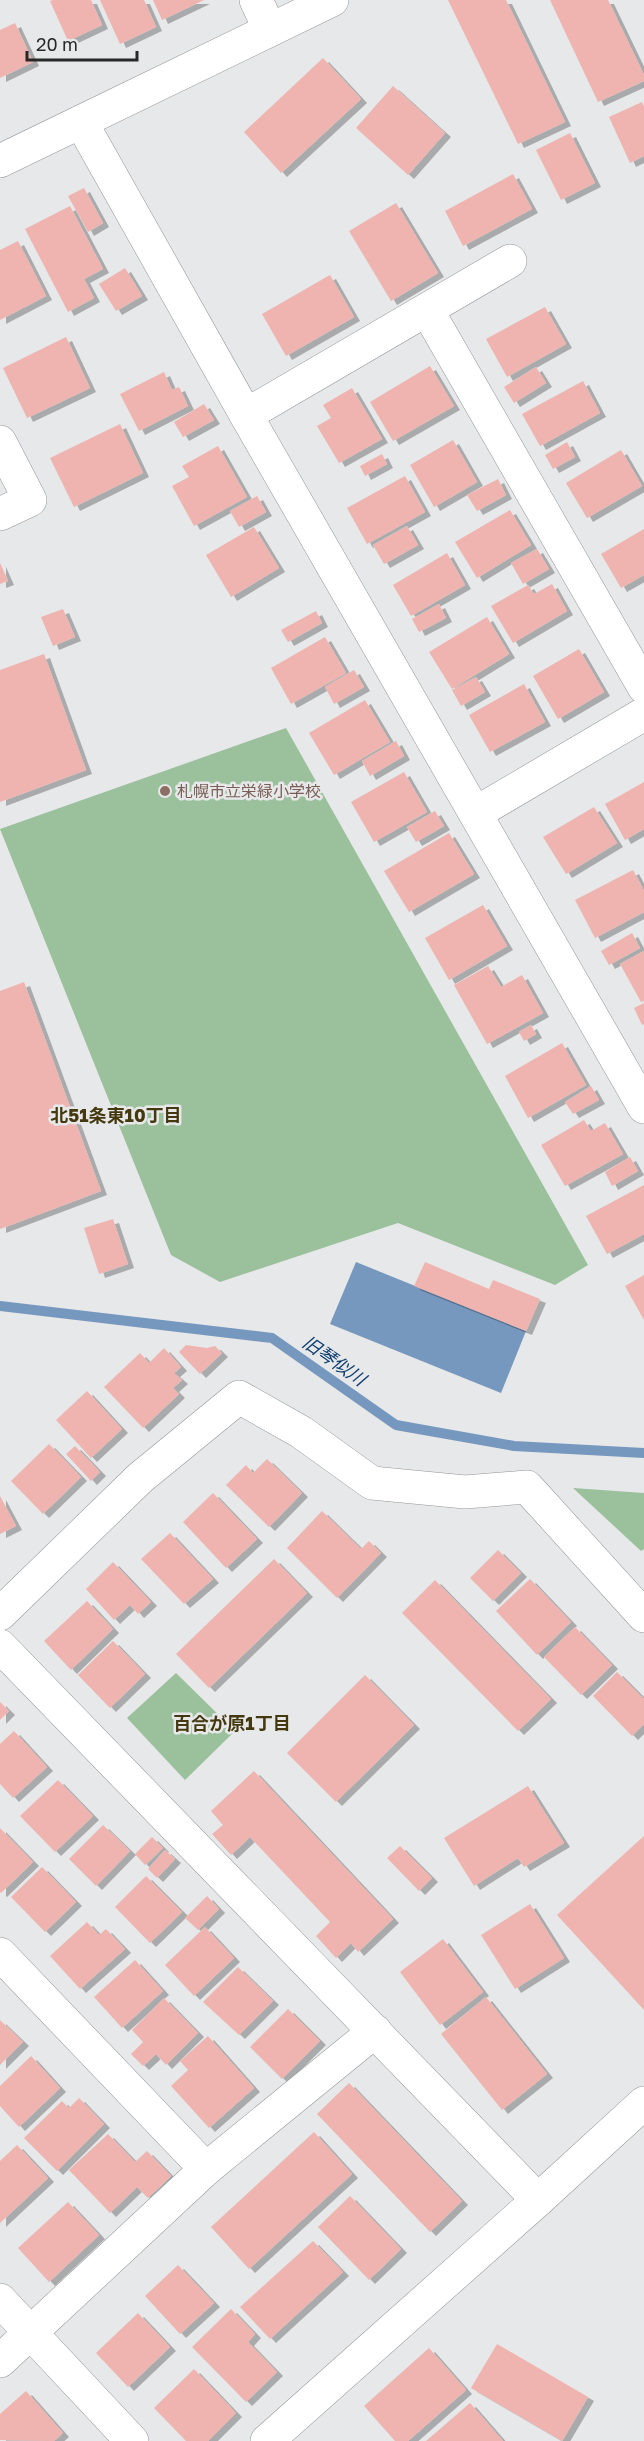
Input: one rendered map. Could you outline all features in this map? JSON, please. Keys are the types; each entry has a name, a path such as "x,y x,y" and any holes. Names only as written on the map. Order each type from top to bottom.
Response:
{"street":[{"path":"256,0 270,30"},
{"path":"0,161 332,0"},
{"path":"81,122 246,415 644,1107"},
{"path":"246,415 510,261"},
{"path":"427,310 644,687"},
{"path":"0,442 30,500 0,514"},
{"path":"476,813 644,714"},
{"path":"0,1614 140,1478 239,1397 301,1432 372,1483 465,1492 527,1487 644,1616"},
{"path":"0,1646 538,2200"},
{"path":"0,1953 206,2169"},
{"path":"0,2361 206,2169 375,2031"},
{"path":"267,2441 644,2103"},
{"path":"0,2300 132,2441"}],"green space":[{"path":"286,728 588,1265 555,1285 398,1223 220,1282 171,1255 0,829"},
{"path":"573,1488 644,1493 644,1549 641,1551"},
{"path":"176,1673 235,1731 185,1780 127,1718"}],"water":[{"path":"356,1262 526,1331 501,1393 330,1324"}],"building":[{"path":"91,0 102,25 68,41 50,1"},
{"path":"100,0 144,0 156,27 120,44"},
{"path":"153,0 204,0 162,20"},
{"path":"448,0 506,0 565,122 518,144"},
{"path":"550,0 608,0 644,75 644,81 598,102"},
{"path":"15,23 33,62 0,78 0,30"},
{"path":"323,58 361,99 281,173 244,132"},
{"path":"393,86 445,133 408,175 356,128"},
{"path":"642,102 644,107 644,156 630,163 609,117"},
{"path":"570,133 595,183 561,200 536,150"},
{"path":"513,174 532,209 463,246 445,211"},
{"path":"84,188 103,223 88,232 68,196"},
{"path":"396,203 438,273 391,301 349,231"},
{"path":"70,206 103,269 84,279 94,298 68,312 25,229"},
{"path":"18,241 46,296 0,320 0,250"},
{"path":"125,268 142,296 116,311 99,284"},
{"path":"330,275 354,317 286,356 262,314"},
{"path":"545,307 566,344 507,377 486,339"},
{"path":"66,337 90,388 27,418 3,368"},
{"path":"430,366 454,406 393,441 370,402"},
{"path":"536,367 546,383 514,403 504,387"},
{"path":"164,372 172,390 179,387 188,406 139,431 120,394"},
{"path":"583,381 600,413 540,446 522,414"},
{"path":"352,388 382,439 339,463 317,426 331,418 323,405"},
{"path":"204,404 214,420 183,437 174,422"},
{"path":"120,424 143,473 74,507 50,458"},
{"path":"453,440 477,482 434,507 410,465"},
{"path":"567,442 575,457 553,469 545,455"},
{"path":"218,446 247,497 194,526 172,486 189,477 182,466"},
{"path":"621,450 642,486 587,518 566,483"},
{"path":"382,454 387,464 365,476 360,466"},
{"path":"405,476 425,512 367,544 347,508"},
{"path":"498,479 506,495 477,511 467,495"},
{"path":"257,496 266,512 239,527 230,511"},
{"path":"510,510 531,545 477,578 455,542"},
{"path":"407,526 418,545 384,564 373,545"},
{"path":"254,527 279,568 231,597 206,555"},
{"path":"644,529 644,575 621,588 601,554"},
{"path":"537,549 549,569 523,584 511,563"},
{"path":"447,553 465,585 411,616 393,585"},
{"path":"0,563 8,581 0,584"},
{"path":"552,584 567,611 513,643 491,606 528,585 534,594"},
{"path":"439,604 446,618 419,632 412,619"},
{"path":"63,609 75,637 53,646 41,617"},
{"path":"316,611 322,623 288,642 281,630"},
{"path":"487,617 509,654 452,689 429,652"},
{"path":"325,637 346,673 291,704 271,668"},
{"path":"579,649 604,692 558,719 533,676"},
{"path":"44,654 86,770 0,802 0,670"},
{"path":"354,670 364,687 334,704 325,687"},
{"path":"476,677 485,692 461,706 452,690"},
{"path":"524,684 545,722 490,752 469,715"},
{"path":"365,700 390,742 334,775 309,733"},
{"path":"396,741 404,756 370,776 362,761"},
{"path":"404,772 427,812 374,842 351,802"},
{"path":"644,782 644,829 625,840 605,804"},
{"path":"594,807 617,843 566,874 543,837"},
{"path":"435,811 444,826 416,842 407,827"},
{"path":"449,833 474,874 409,912 384,871"},
{"path":"633,870 644,891 644,912 595,938 575,900"},
{"path":"483,905 507,946 449,980 425,938"},
{"path":"632,933 640,948 609,965 601,951"},
{"path":"644,951 644,1001 641,1002 620,964"},
{"path":"488,966 501,987 522,975 543,1013 487,1044 454,985"},
{"path":"24,982 101,1191 0,1229 0,991"},
{"path":"644,1003 644,1024 642,1025 634,1008"},
{"path":"531,1025 536,1034 524,1041 519,1032"},
{"path":"562,1043 586,1085 528,1118 505,1076"},
{"path":"591,1086 599,1100 573,1114 565,1102"},
{"path":"584,1120 591,1131 605,1123 623,1154 565,1186 541,1145"},
{"path":"630,1157 638,1171 612,1186 605,1172"},
{"path":"644,1185 644,1234 607,1254 586,1216"},
{"path":"113,1219 128,1264 99,1274 84,1228"},
{"path":"425,1262 489,1289 493,1280 540,1299 526,1331 414,1286"},
{"path":"644,1275 644,1320 625,1286"},
{"path":"186,1345 207,1348 215,1346 222,1353 200,1374 179,1352"},
{"path":"164,1348 181,1367 174,1373 182,1380 173,1388 179,1394 143,1428 104,1387 140,1353 149,1363"},
{"path":"87,1391 122,1429 91,1458 56,1420"},
{"path":"49,1444 81,1477 43,1514 11,1481"},
{"path":"75,1446 100,1472 91,1481 66,1454"},
{"path":"267,1459 302,1493 269,1527 226,1485 246,1465 253,1473"},
{"path":"213,1493 257,1539 226,1568 183,1522"},
{"path":"0,1496 16,1526 0,1534"},
{"path":"322,1511 361,1549 369,1541 381,1553 337,1598 287,1548"},
{"path":"170,1533 213,1579 184,1604 141,1559"},
{"path":"498,1550 521,1573 493,1601 470,1578"},
{"path":"274,1559 307,1593 209,1688 176,1654"},
{"path":"113,1562 151,1602 138,1614 130,1605 114,1620 86,1589"},
{"path":"530,1579 571,1622 537,1655 496,1611"},
{"path":"435,1580 551,1699 518,1731 402,1613"},
{"path":"87,1601 113,1629 71,1670 44,1641"},
{"path":"575,1627 612,1665 581,1695 544,1657"},
{"path":"113,1641 145,1674 110,1708 78,1675"},
{"path":"617,1672 644,1699 644,1724 632,1736 593,1696"},
{"path":"365,1675 414,1725 336,1802 287,1753"},
{"path":"0,1702 9,1711 0,1720"},
{"path":"14,1731 47,1767 13,1798 0,1784 0,1744"},
{"path":"254,1771 393,1919 358,1952 351,1943 336,1958 316,1936 330,1922 250,1837 231,1855 212,1834 223,1825 211,1811"},
{"path":"58,1780 93,1816 55,1852 20,1816"},
{"path":"528,1786 564,1843 524,1867 518,1858 474,1886 444,1838"},
{"path":"103,1825 130,1851 96,1886 69,1859"},
{"path":"0,1828 33,1862 1,1893 0,1892"},
{"path":"644,1836 644,2010 557,1915"},
{"path":"152,1837 163,1848 145,1865 135,1854"},
{"path":"400,1846 432,1878 419,1891 387,1858"},
{"path":"165,1850 175,1859 157,1878 148,1869"},
{"path":"42,1867 76,1902 45,1932 11,1897"},
{"path":"146,1876 182,1912 150,1943 115,1907"},
{"path":"207,1896 219,1909 198,1930 185,1918"},
{"path":"530,1904 564,1958 515,1989 481,1935"},
{"path":"87,1922 99,1935 106,1929 125,1949 80,1989 50,1956"},
{"path":"205,1927 234,1958 194,1996 165,1965"},
{"path":"443,1939 483,1992 440,2025 400,1972"},
{"path":"135,1960 163,1991 122,2028 94,1997"},
{"path":"238,1967 273,2001 239,2035 203,2002"},
{"path":"486,1997 547,2074 502,2110 441,2034"},
{"path":"164,1998 198,2033 166,2065 156,2054 143,2066 131,2054 143,2042 132,2030"},
{"path":"288,2009 320,2041 282,2079 250,2047"},
{"path":"0,2020 23,2042 0,2065"},
{"path":"208,2036 254,2088 209,2128 171,2086 188,2070 180,2061"},
{"path":"31,2056 60,2088 19,2127 0,2106 0,2086"},
{"path":"349,2083 462,2201 430,2232 317,2114"},
{"path":"79,2098 104,2124 57,2171 24,2138 62,2101 69,2108"},
{"path":"314,2132 352,2174 249,2269 211,2227"},
{"path":"108,2134 135,2162 147,2151 171,2176 148,2198 137,2187 110,2213 69,2170"},
{"path":"17,2145 48,2178 0,2223 0,2161"},
{"path":"350,2196 401,2249 369,2280 318,2227"},
{"path":"68,2202 99,2235 49,2282 18,2248"},
{"path":"313,2241 343,2272 270,2339 240,2307"},
{"path":"178,2265 214,2303 180,2334 145,2296"},
{"path":"231,2309 255,2334 248,2342 277,2372 246,2402 192,2347"},
{"path":"138,2313 170,2347 128,2387 96,2353"},
{"path":"497,2344 588,2397 562,2441 471,2388"},
{"path":"429,2348 466,2390 408,2441 395,2441 364,2406"},
{"path":"194,2369 236,2413 208,2441 186,2441 154,2408"},
{"path":"26,2391 63,2433 54,2441 0,2440 0,2414"},
{"path":"470,2403 503,2441 426,2441"}],"waterway":[{"name":"旧琴似川","path":"0,1306 272,1338 396,1425 514,1446 644,1453"}],"place":[{"name":"札幌市立栄緑小学校","path":"165,791"}],"district":[{"name":"北51条東10丁目","path":"116,1116"},
{"name":"百合が原1丁目","path":"232,1724"}]}
